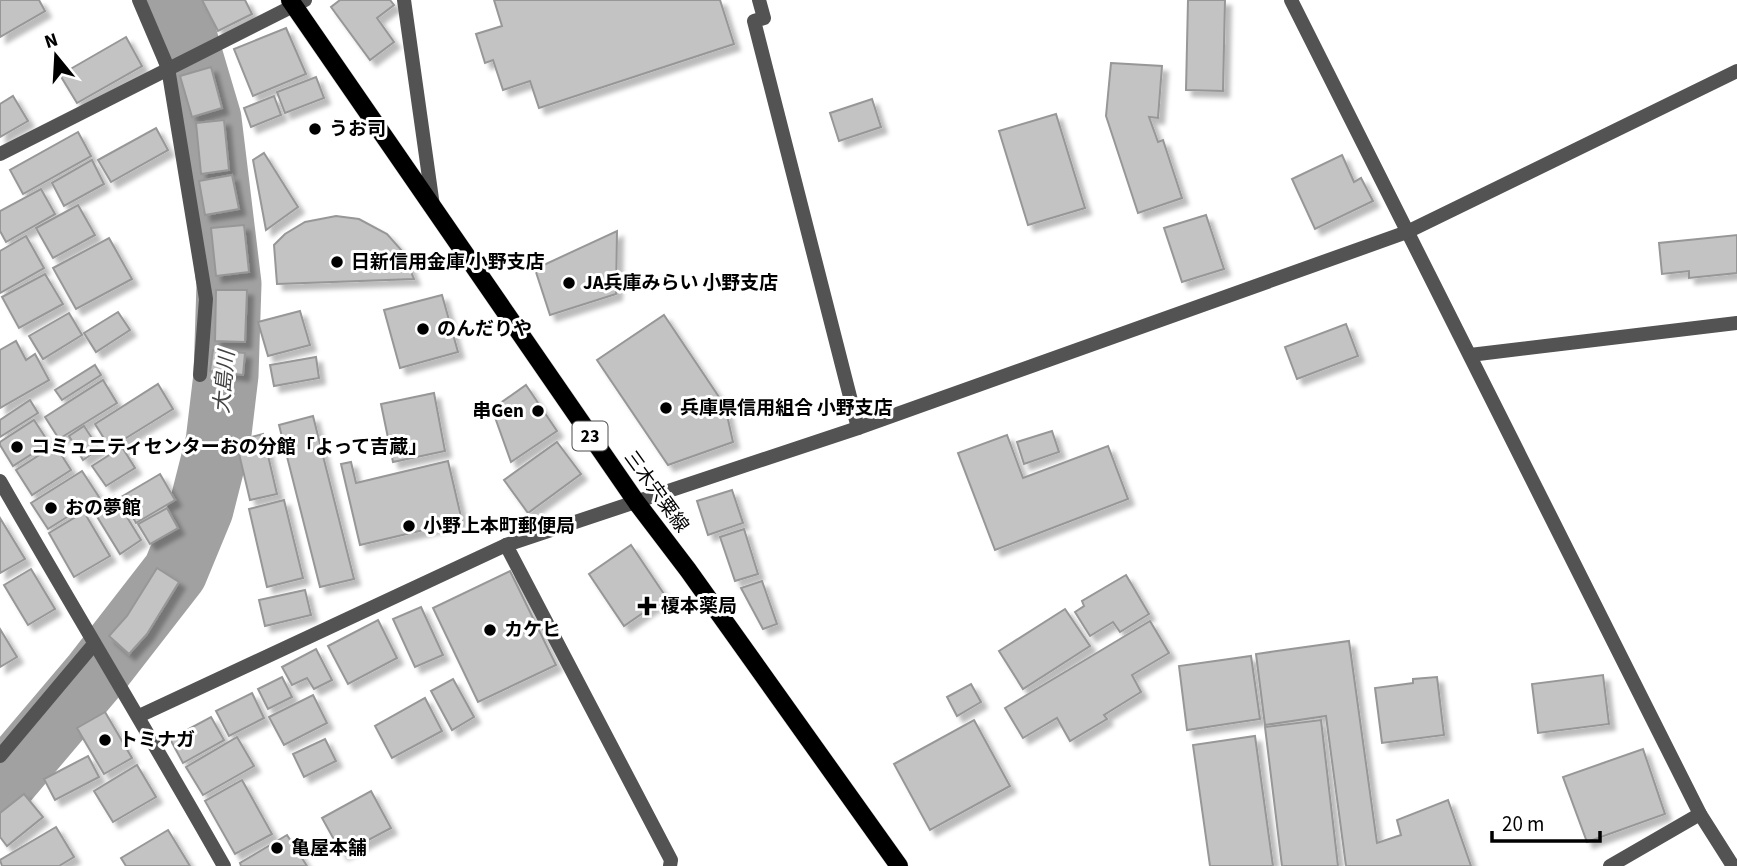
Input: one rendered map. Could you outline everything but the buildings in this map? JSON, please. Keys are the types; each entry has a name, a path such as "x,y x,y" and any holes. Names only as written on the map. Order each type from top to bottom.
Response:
{"main road":[{"name":"三木宍粟線","path":"296,2 433,208 637,503 688,570 899,866"}],"street":[{"path":"139,0 168,68 206,299 200,375"},
{"path":"404,0 433,208"},
{"path":"759,0 765,18 754,21 858,428"},
{"path":"1291,0 1700,814 1733,866"},
{"path":"0,154 296,2"},
{"path":"139,716 506,545 858,428 1407,232 1737,71"},
{"path":"1470,355 1737,323"},
{"path":"0,481 224,866"},
{"path":"506,545 671,860 670,866"},
{"path":"0,756 94,644"},
{"path":"1610,866 1700,814"}],"waterway":[{"name":"大島川","path":"0,787 95,675 175,572 201,509 218,442 226,375 229,284 209,119 185,38 168,0"}],"place":[{"name":"うお司","path":"315,129"},
{"name":"日新信用金庫 小野支店","path":"337,262"},
{"name":"JA兵庫みらい 小野支店","path":"569,283"},
{"name":"のんだりや","path":"423,329"},
{"name":"兵庫県信用組合 小野支店","path":"666,408"},
{"name":"串Gen","path":"538,411"},
{"name":"コミュニティセンターおの分館「よって吉蔵」","path":"17,447"},
{"name":"おの夢館","path":"51,508"},
{"name":"小野上本町郵便局","path":"409,526"},
{"name":"榎本薬局","path":"647,606"},
{"name":"カケヒ","path":"490,630"},
{"name":"トミナガ","path":"105,740"},
{"name":"亀屋本舗","path":"277,848"}]}
